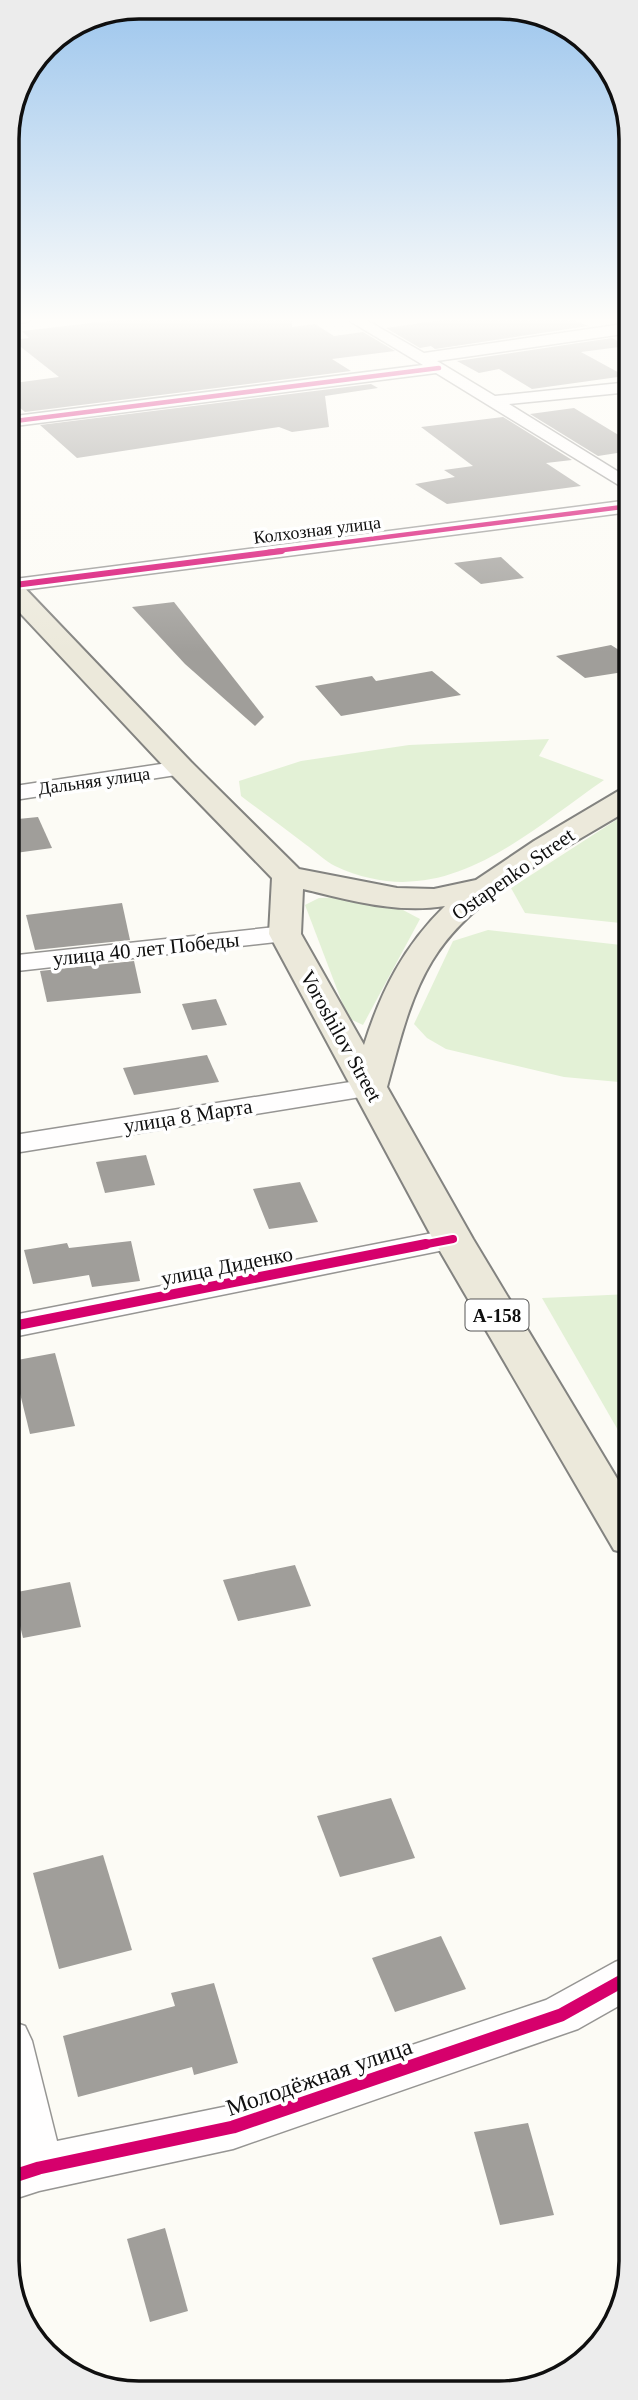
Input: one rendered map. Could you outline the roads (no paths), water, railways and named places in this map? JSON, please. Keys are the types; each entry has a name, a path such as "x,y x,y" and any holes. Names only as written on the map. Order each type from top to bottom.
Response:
{"main road":[{"path":"20,597 181,768 288,876 336,887 411,898 434,898 487,887"},
{"name":"Ostapenko Street","path":"369,1088 392,1012 418,957 449,917 487,887 619,803"},
{"path":"285,934 288,876"},
{"name":"Voroshilov Street","path":"285,934 453,1240 618,1518"}],"street":[{"path":"536,429 619,480"},
{"name":"Колхозная улица","path":"20,584 619,507"},
{"name":"Дальняя улица","path":"20,792 181,768"},
{"name":"улица 40 лет Победы","path":"20,963 285,934"},
{"name":"улица 8 Марта","path":"20,1143 369,1088"},
{"name":"улица Диденко","path":"19,1325 453,1240"},
{"name":"Молодёжная улица","path":"24,2173 233,2127 561,2015 618,1983"},
{"path":"19,2132 24,2173"}]}
